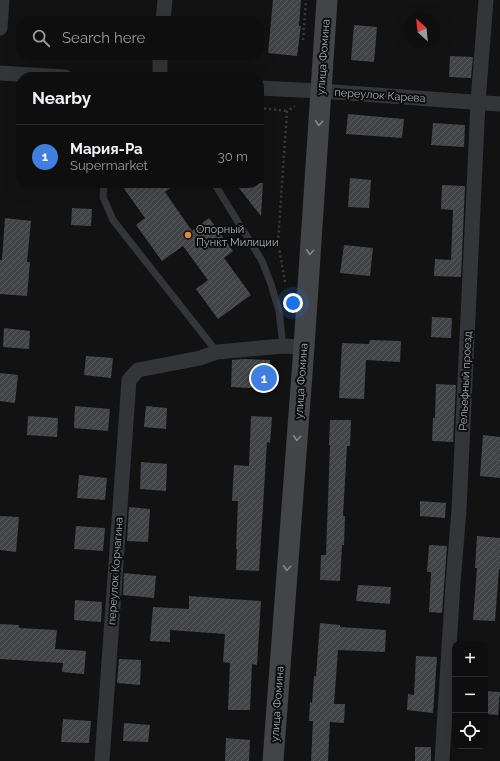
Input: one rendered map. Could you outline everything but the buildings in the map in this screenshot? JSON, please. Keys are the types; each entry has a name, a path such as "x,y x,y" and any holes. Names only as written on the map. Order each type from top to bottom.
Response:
{"street":[{"path":"0,28 2,0"},
{"path":"164,16 166,0"},
{"name":"улица Фомина","path":"273,761 304,347 327,0"},
{"name":"Рельефный проезд","path":"442,761 459,510 478,102 486,0"},
{"path":"160,60 160,72"},
{"path":"0,73 16,74"},
{"name":"переулок Карева","path":"264,88 321,90 500,104"},
{"path":"217,352 283,346 304,347"},
{"name":"переулок Корчагина","path":"102,761 128,380 138,370 200,358 217,352"}],"lane":[{"path":"104,188 103,197 113,220 217,352"},
{"path":"217,188 262,261 279,311 283,346"}],"path":[{"path":"264,109 287,111 300,103"},
{"path":"285,286 278,242 287,111"}],"place":[{"name":"Опорный Пункт Милиции","path":"188,235"},
{"name":"Мария-Ра","path":"264,378"}]}
